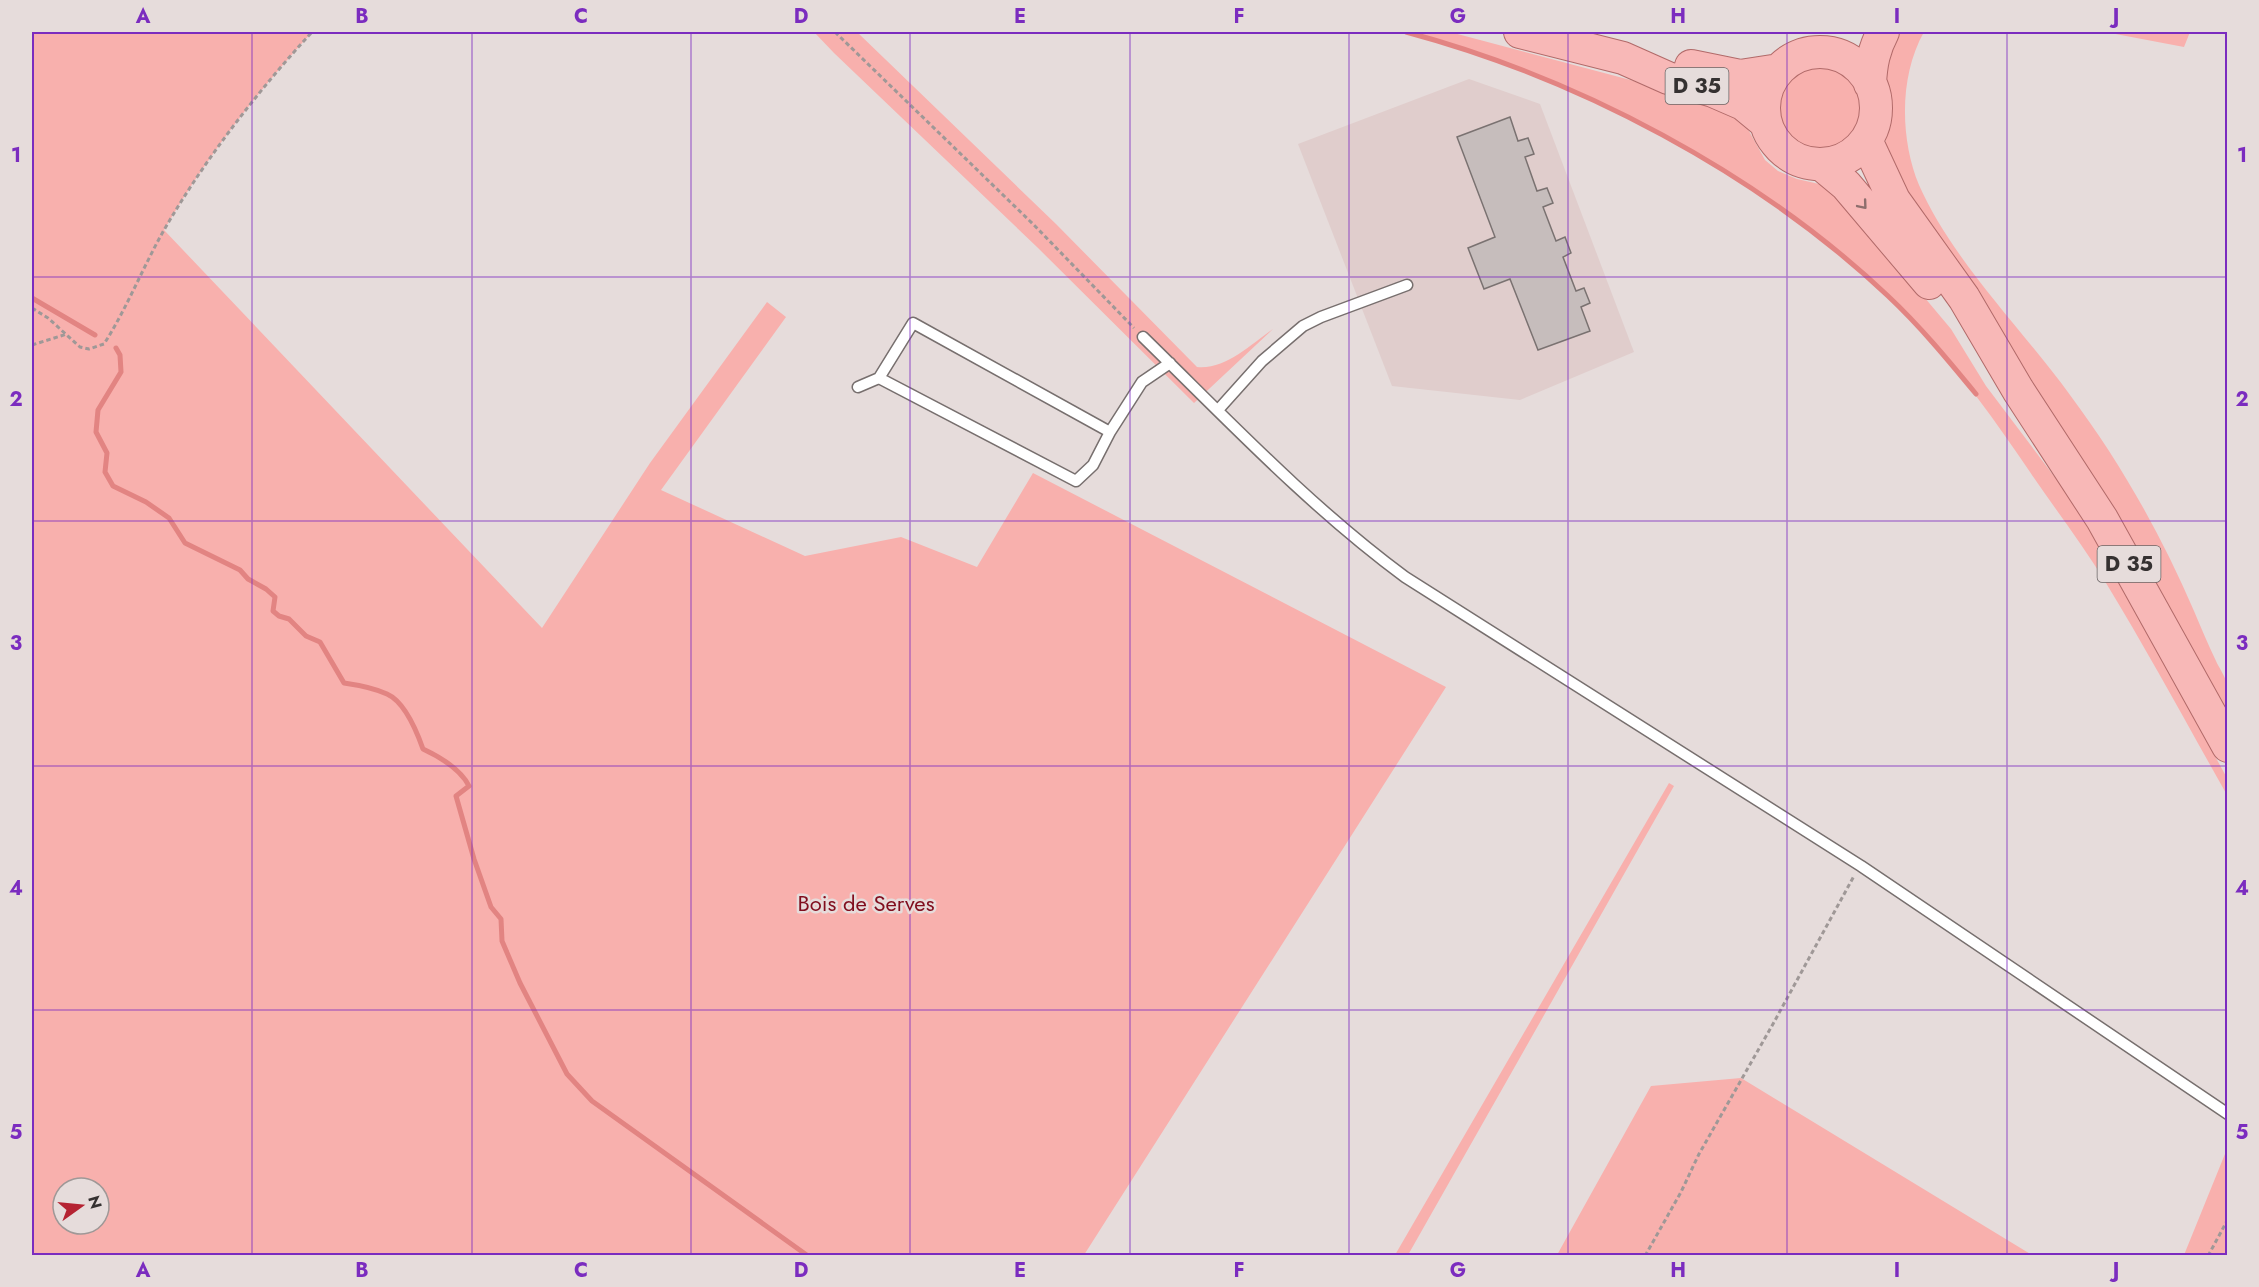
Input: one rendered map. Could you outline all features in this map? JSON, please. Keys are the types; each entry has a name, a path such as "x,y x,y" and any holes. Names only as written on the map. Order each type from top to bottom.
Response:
{"main road":[{"name":"D 35","path":"1520,32 1623,58 1668,78 1728,97 1743,104 1766,123"},
{"path":"1826,52 1853,32"},
{"path":"1870,84 1871,63 1876,46 1884,32"},
{"path":"1826,52 1848,59 1864,74 1870,84 1876,106 1875,118 1866,140 1847,158 1822,165 1800,161 1782,150 1775,142 1766,123 1764,99 1769,83 1779,69 1800,55 1826,52"},
{"name":"D 35","path":"1623,58 1671,61 1740,76 1779,69"},
{"name":"D 35","path":"1866,140 1894,200 1964,298 2018,390 2102,519 2228,746"},
{"name":"D 35","path":"1822,165 1846,185 2018,390"}],"lane":[{"path":"1218,410 1262,361 1303,326 1407,285"},
{"path":"858,387 879,378 913,323 1110,432"},
{"path":"1143,337 1319,508 1363,546 1405,577 1861,866 2228,1114"},
{"path":"879,378 1076,481 1092,465 1142,382 1170,363"}],"path":[{"path":"32,308 48,318 80,347 89,349 104,344 164,230 200,174 260,92 312,32"},
{"path":"835,32 1025,217 1143,337"},
{"path":"32,345 67,334"},
{"path":"1645,1256 1681,1192 1704,1144 1773,1024 1849,883 1861,866"},
{"path":"2208,1256 2228,1219"}],"shaded area":[{"path":"1469,79 1540,104 1634,352 1520,400 1392,386 1298,144"}],"green space":[{"name":"Bois de Serves","path":"32,32 312,32 271,78 233,127 164,230 542,628 650,463 767,302 786,317 661,490 805,556 901,537 977,567 1033,473 1446,687 1084,1255 32,1255"},
{"path":"814,32 857,32 1056,224 1197,367 1207,367 1228,360 1273,329 1194,403 1037,247"},
{"path":"1406,32 1450,32 1687,95 1744,122 1765,160 1778,171 1797,179 1828,186 1841,198 1951,329 1986,386 2066,492 2102,551 2227,778 2227,795 2137,635 2088,555 1978,398 1936,345 1898,305 1850,263 1778,207 1729,174 1678,144 1573,90 1518,68"},
{"path":"1897,32 1924,32 1910,68 1905,108 1908,148 1919,185 1933,213 1969,267 2070,395 2123,472 2168,554 2225,679 2228,689 2227,722 2195,654 2146,564 1897,177 1885,146 1889,103 1882,71"},
{"path":"2105,32 2190,32 2184,47"},
{"path":"1819,67 1835,70 1848,79 1857,92 1860,108 1857,124 1848,137 1835,146 1819,149 1803,146 1790,137 1781,124 1778,108 1781,92 1790,79 1803,70"},
{"path":"1669,783 1674,786 1408,1255 1395,1255"},
{"path":"1741,1078 2032,1255 1557,1255 1651,1086"},
{"path":"2227,1149 2227,1255 2184,1255"}],"building":[{"path":"1510,117 1518,141 1528,138 1534,154 1525,157 1537,191 1547,188 1553,203 1543,207 1556,241 1565,237 1571,253 1563,257 1576,291 1584,288 1590,303 1581,307 1590,331 1538,350 1510,279 1484,289 1468,248 1495,237 1457,137"}],"waterway":[{"path":"1406,32 1536,75 1600,103 1663,135 1724,171 1782,209 1837,251 1888,296 1923,331 1976,394"},
{"path":"32,298 95,335"},
{"path":"116,348 120,355 121,372 98,410 96,432 107,453 105,472 113,486 146,502 169,518 185,543 240,570 248,579 266,589 275,597 273,611 289,619 306,636 320,642 344,683 387,694 405,710 423,749 449,764 469,786 456,796 474,859 491,907 501,919 502,941 520,983 567,1074 592,1101 808,1256"}]}
